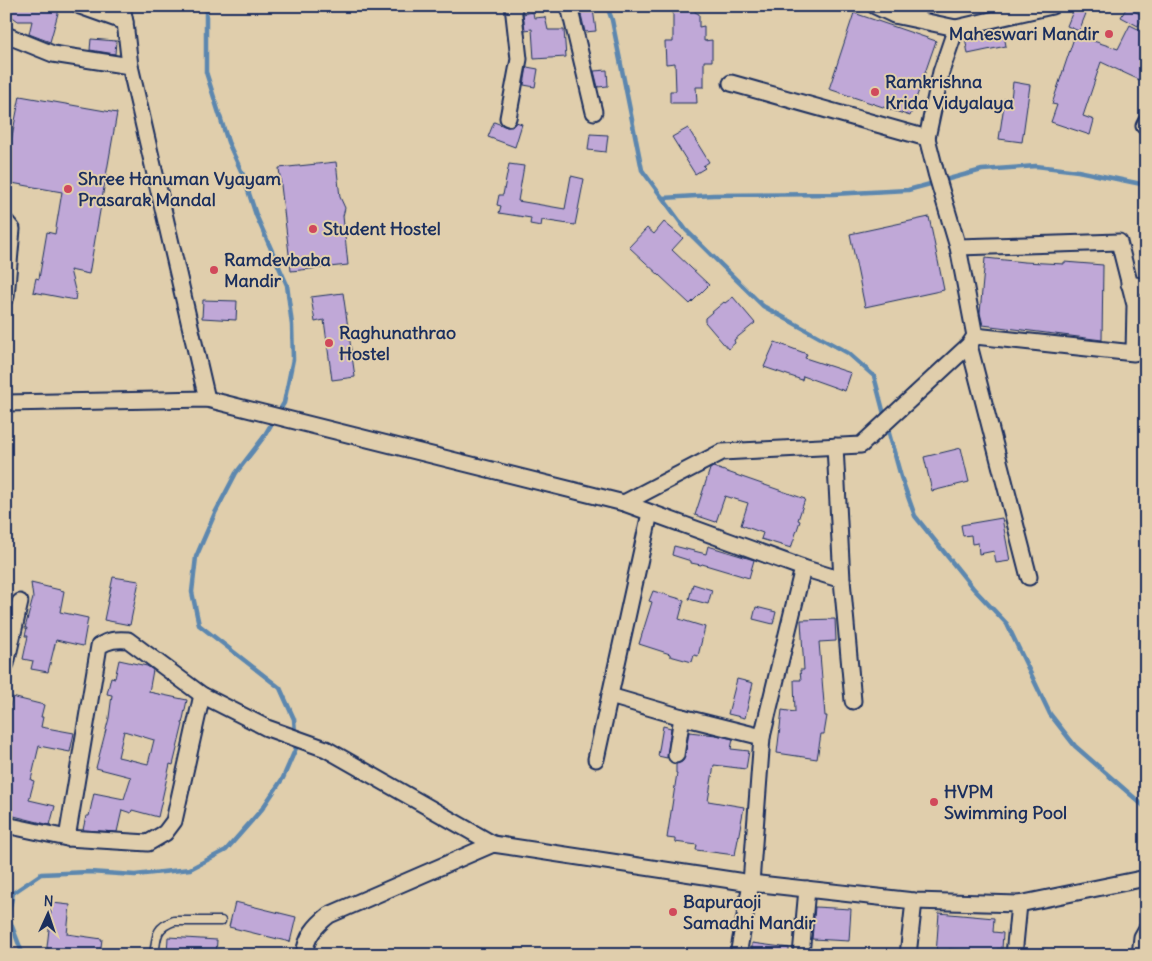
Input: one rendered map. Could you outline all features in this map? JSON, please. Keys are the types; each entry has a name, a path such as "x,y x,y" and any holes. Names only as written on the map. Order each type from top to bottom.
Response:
{"street":[{"path":"80,6 125,22"},
{"path":"122,6 130,66 207,399"},
{"path":"569,6 594,112"},
{"path":"876,6 894,15 956,28 1052,6"},
{"path":"894,15 922,6"},
{"path":"508,118 519,59 516,7"},
{"path":"956,28 941,72 927,138 958,247 972,341 1029,577"},
{"path":"6,35 53,54 130,66"},
{"path":"731,83 927,138"},
{"path":"6,222 12,229 6,297"},
{"path":"624,503 722,452 861,445 972,341 1134,353 1135,306 1119,242 958,247"},
{"path":"1129,284 1146,287"},
{"path":"6,403 207,399 624,503 803,568 842,580"},
{"path":"836,446 842,580 853,701"},
{"path":"596,759 650,513"},
{"path":"738,955 751,883 762,736 803,568"},
{"path":"6,664 20,602"},
{"path":"67,838 99,646 107,641 116,639 128,640 202,695 267,728 326,749 493,844 751,883 914,901 1019,904 1146,878"},
{"path":"6,825 67,838 148,842 166,833 174,821 202,695"},
{"path":"610,696 682,717 762,736"},
{"path":"676,755 682,717"},
{"path":"304,955 310,934 329,915 493,844"},
{"path":"800,955 807,890"},
{"path":"908,955 914,901"},
{"path":"1014,955 1019,904"},
{"path":"1140,955 1142,937 1146,930"}],"lane":[{"path":"154,955 157,932 161,927 174,921 221,921"}],"building":[{"path":"6,6 60,6 50,42 29,34 32,21 18,21 6,12"},
{"path":"673,6 695,6 695,12 699,14 699,27 704,26 704,41 712,40 712,61 704,61 704,87 696,87 697,103 670,103 670,91 676,91 675,63 666,64 665,42 673,42"},
{"path":"1075,6 1087,11 1079,31 1067,26"},
{"path":"1127,7 1143,16 1138,26 1121,17"},
{"path":"593,9 596,31 585,32 580,10"},
{"path":"533,12 534,18 545,17 548,30 564,30 566,57 534,59 532,29 525,30 523,14"},
{"path":"854,13 936,41 910,116 829,89"},
{"path":"1130,25 1146,33 1146,83 1101,62 1083,116 1094,120 1090,135 1051,122 1057,105 1052,104 1075,35 1118,49"},
{"path":"1003,29 1006,46 968,54 965,37"},
{"path":"91,39 116,41 115,54 90,50"},
{"path":"527,67 538,69 535,87 524,85"},
{"path":"607,70 608,86 598,87 594,71"},
{"path":"1013,82 1030,85 1022,142 999,139 1005,98 1011,99"},
{"path":"20,96 117,113 89,274 70,270 76,294 75,300 33,292 36,278 39,279 47,232 55,234 62,192 6,182 6,166"},
{"path":"494,122 507,127 512,127 516,122 522,124 515,147 488,137"},
{"path":"688,128 709,162 703,166 705,168 695,174 672,137"},
{"path":"590,134 608,135 606,152 588,150"},
{"path":"336,162 340,197 345,208 343,216 348,265 291,271 279,168"},
{"path":"509,164 524,166 518,201 565,209 571,176 584,179 575,225 542,220 541,226 530,224 531,218 499,213 501,206 497,205 499,195 503,195"},
{"path":"929,217 944,290 865,307 850,234"},
{"path":"664,222 683,238 672,250 709,285 690,304 629,247 647,228 654,234"},
{"path":"985,258 1024,262 1064,264 1064,262 1103,265 1102,340 983,325 980,313"},
{"path":"343,293 355,377 332,380 324,320 315,322 311,297"},
{"path":"733,297 755,323 734,340 735,343 728,349 705,322 705,318"},
{"path":"203,300 237,301 236,320 202,318"},
{"path":"775,342 807,354 805,358 851,373 845,391 803,376 802,380 764,367"},
{"path":"961,448 969,482 932,491 924,457"},
{"path":"713,467 805,499 791,548 761,539 763,533 741,525 748,503 725,496 716,522 695,515 710,469"},
{"path":"1002,518 1010,561 996,563 994,551 979,554 978,543 972,544 971,535 963,536 961,525"},
{"path":"674,546 706,554 708,546 754,560 749,578 702,564 691,563 691,561 672,555"},
{"path":"113,577 139,581 130,625 104,620"},
{"path":"31,583 64,591 60,612 88,618 83,646 56,640 48,672 31,669 33,661 23,659 28,636 25,636 27,628 25,628 33,598"},
{"path":"693,584 712,590 708,604 689,599"},
{"path":"653,591 684,600 679,619 705,627 698,656 694,655 692,662 639,644 652,602 649,601"},
{"path":"756,607 776,612 773,624 753,619"},
{"path":"835,619 836,641 819,642 825,716 827,716 824,734 821,734 817,759 777,753 782,710 795,712 794,680 801,680 800,670 804,670 801,620"},
{"path":"119,660 147,666 153,670 149,692 187,700 183,724 173,765 170,764 158,817 132,810 131,813 122,810 117,832 83,830 86,816 89,816 94,793 124,799 131,777 96,768 109,718 112,695 107,694 111,677 115,678","holes":["124,731 154,740 148,764 118,757"]},
{"path":"737,679 753,683 745,718 728,714"},
{"path":"12,697 44,705 41,727 74,733 70,752 39,746 31,780 34,781 29,800 55,806 50,825 6,814 6,729"},
{"path":"663,726 671,728 667,758 658,756"},
{"path":"689,732 733,739 731,749 749,751 746,769 714,765 708,801 744,807 735,855 696,850 697,845 675,842 675,839 667,838 677,773 676,764 683,761 685,757"},
{"path":"235,902 296,917 290,942 229,927"},
{"path":"52,903 70,905 67,934 102,939 100,955 53,955 47,947"},
{"path":"815,907 851,909 849,941 812,939"},
{"path":"939,913 994,918 993,932 1003,933 1002,949 997,949 996,954 949,949 948,955 936,955"},
{"path":"168,937 217,940 216,955 167,955"},
{"path":"752,943 789,948 789,955 752,955"}],"waterway":[{"path":"23,955 8,916 13,893 41,874 89,872 135,875 190,869 226,850 262,809 283,778 296,748 294,719 280,688 199,625 192,592 196,557 215,513 236,473 263,438 284,403 293,359 292,325 287,285 256,215 243,175 228,142 206,72 206,6"},
{"path":"607,6 612,20 642,170 686,230 763,306 848,353 874,376 885,418"},
{"path":"663,198 713,195 833,194 908,190 982,170 1036,166 1078,171 1146,185"},
{"path":"887,426 901,477 915,516 973,588 1007,624 1050,714 1075,746 1146,808"}],"place":[{"name":"Maheswari Mandir","path":"1109,34"},
{"name":"Ramkrishna Krida Vidyalaya","path":"875,92"},
{"name":"Shree Hanuman Vyayam Prasarak Mandal","path":"68,189"},
{"name":"Student Hostel","path":"313,229"},
{"name":"Ramdevbaba Mandir","path":"214,270"},
{"name":"Raghunathrao Hostel","path":"329,343"},
{"name":"HVPM Swimming Pool","path":"934,802"},
{"name":"Bapuraoji Samadhi Mandir","path":"673,912"}]}
